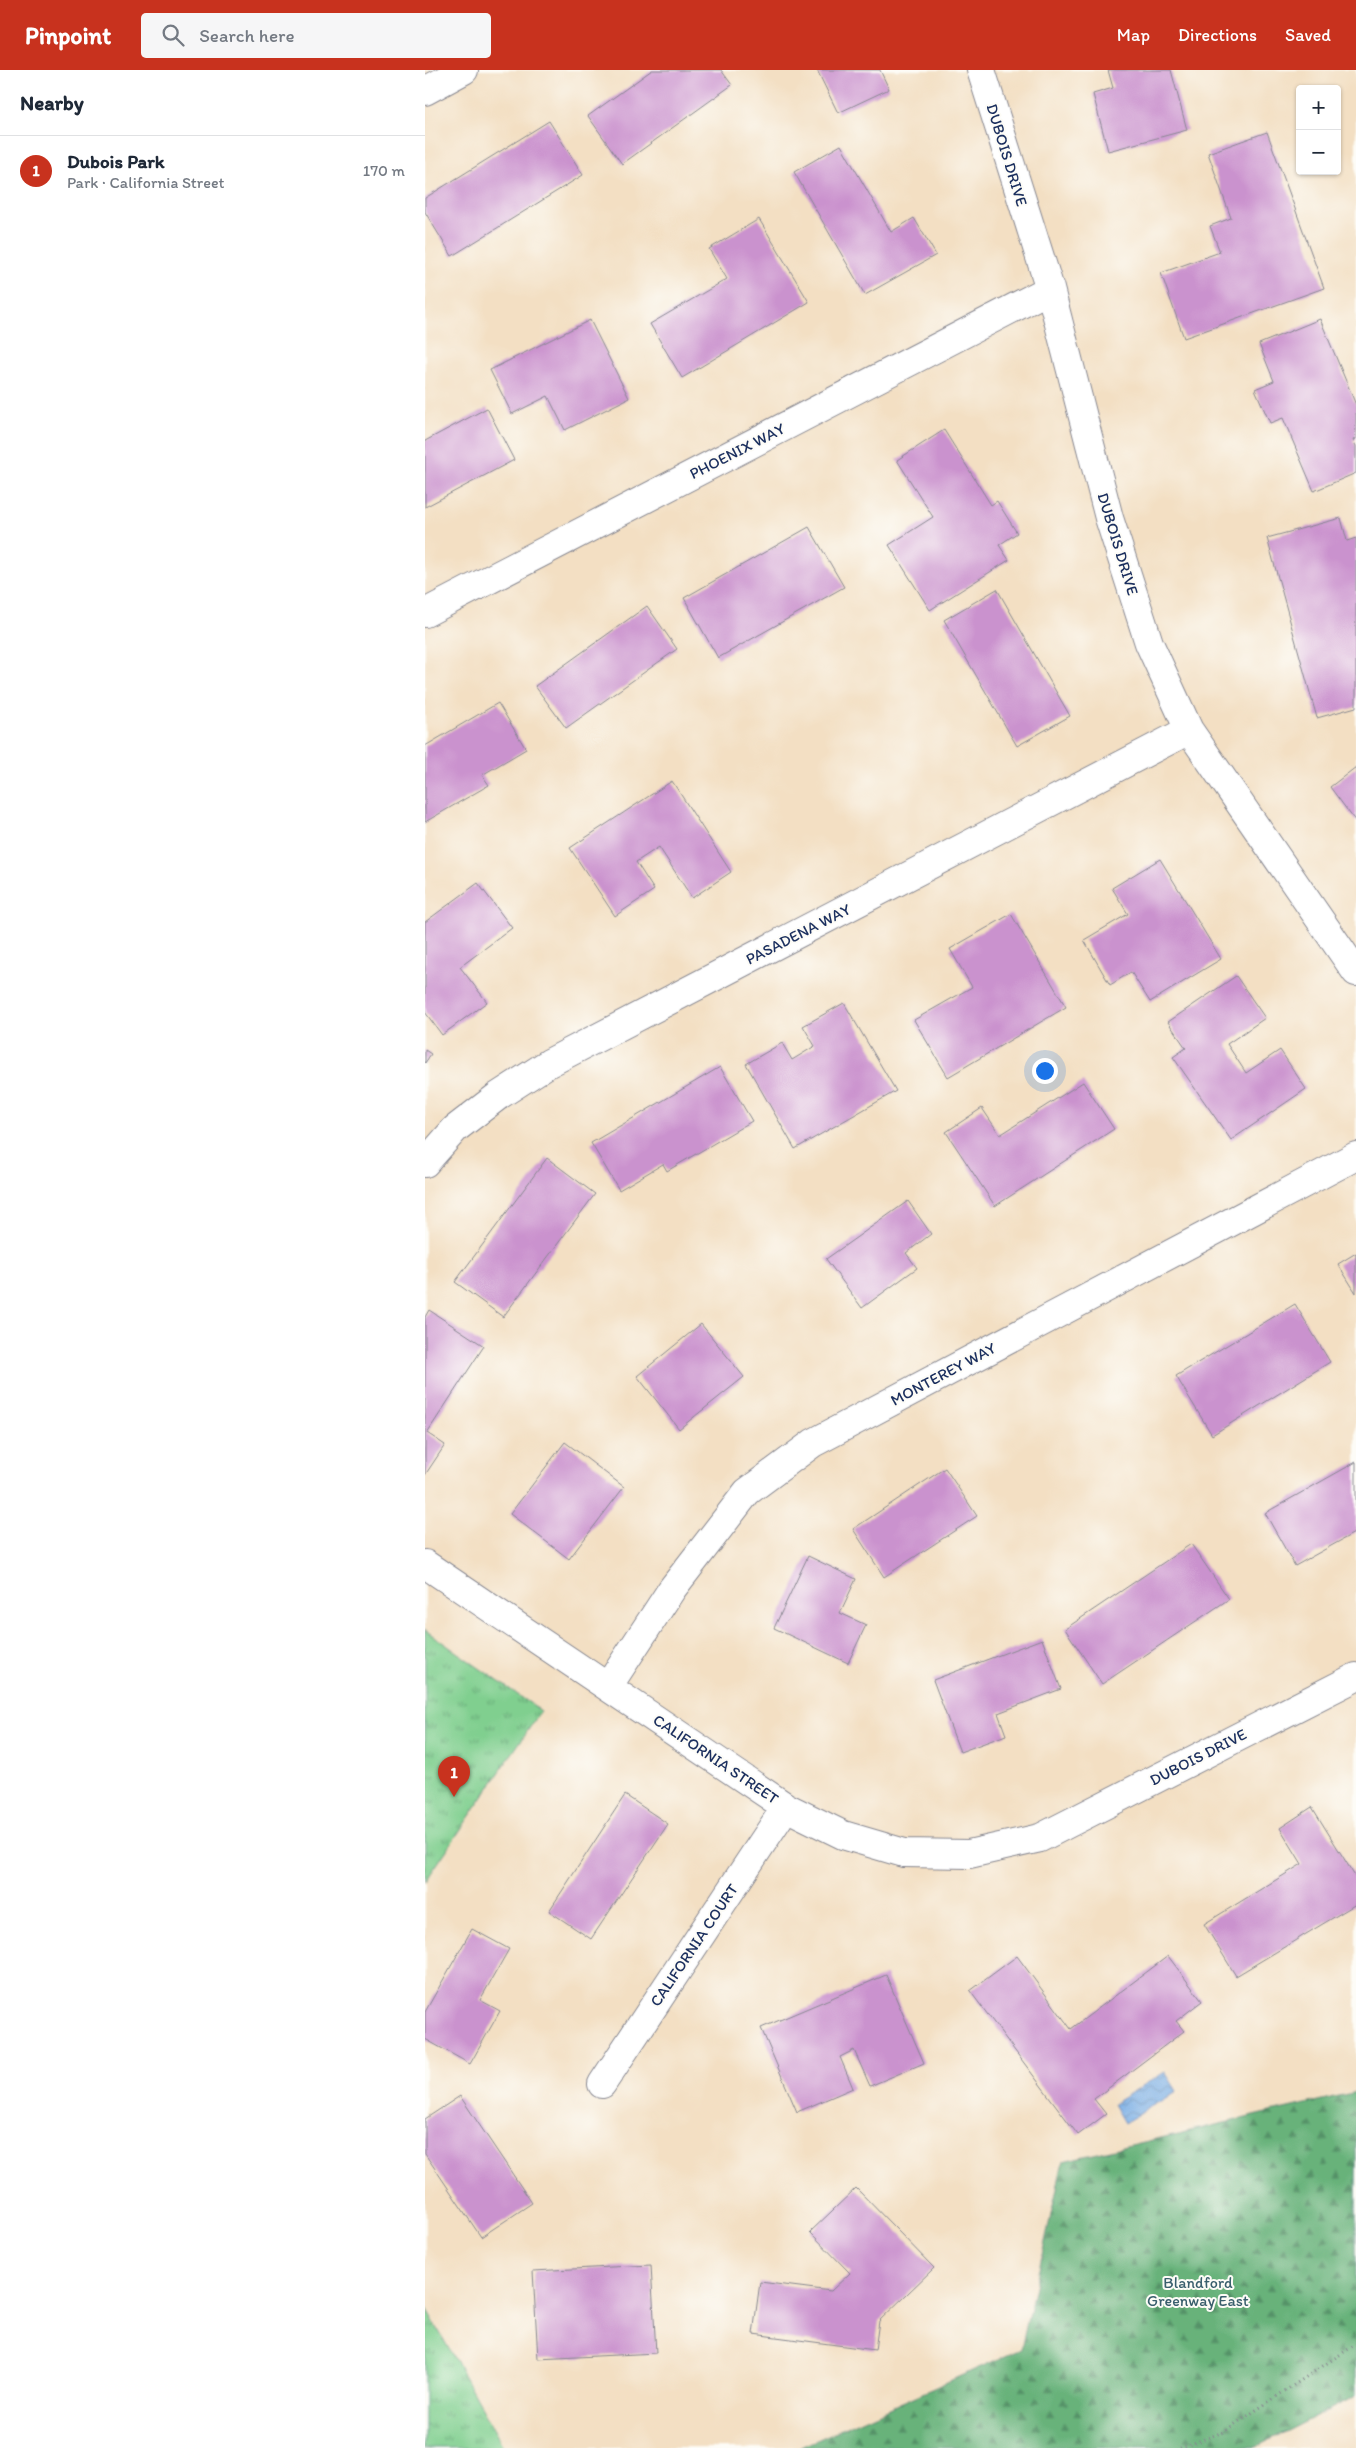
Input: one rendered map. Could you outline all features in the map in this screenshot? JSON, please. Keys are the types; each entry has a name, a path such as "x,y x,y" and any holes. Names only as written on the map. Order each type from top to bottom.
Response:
{"street":[{"path":"425,91 464,70"},
{"name":"DUBOIS DRIVE","path":"981,70 1049,289 1109,518 1149,643 1189,730 1356,972"},
{"name":"PHOENIX WAY","path":"425,613 1049,289"},
{"name":"PASADENA WAY","path":"425,1163 455,1130 498,1096 549,1063 1189,730"},
{"name":"MONTEREY WAY","path":"609,1686 671,1588 747,1492 813,1443 1356,1156"},
{"name":"CALIFORNIA STREET","path":"425,1564 609,1686 786,1807 843,1835 904,1853 969,1854 1041,1838"},
{"name":"DUBOIS DRIVE","path":"1041,1838 1356,1677"},
{"name":"CALIFORNIA COURT","path":"602,2084 786,1807"}],"path":[{"path":"1180,2448 1223,2432 1356,2344"}],"green space":[{"path":"425,1630 541,1711 425,1882"},
{"name":"Blandford Greenway East","path":"1356,2092 1356,2396 1254,2448 799,2448 1021,2349 1063,2161"},
{"path":"425,2306 504,2448 425,2448"}],"water":[{"path":"1165,2072 1177,2091 1124,2123 1113,2104"}],"building":[{"path":"652,70 721,70 732,85 622,164 588,116"},
{"path":"817,70 880,70 889,89 838,113"},
{"path":"1108,70 1171,70 1187,130 1108,151 1093,94 1113,88"},
{"path":"549,121 583,175 452,256 425,212 425,198"},
{"path":"1267,132 1324,288 1184,338 1161,273 1220,252 1210,226 1231,218 1208,153"},
{"path":"841,145 891,232 914,218 936,255 865,295 794,172"},
{"path":"759,219 809,302 682,378 650,324 727,279 709,249"},
{"path":"1320,319 1356,405 1356,439 1353,440 1356,446 1356,473 1314,491 1283,418 1270,423 1255,389 1274,381 1259,344"},
{"path":"590,320 629,398 565,430 548,396 512,414 490,370"},
{"path":"487,408 514,460 425,507 425,441"},
{"path":"944,430 991,505 997,501 1017,533 999,545 1009,560 930,610 889,545 933,517 897,460"},
{"path":"1341,518 1347,541 1356,538 1356,707 1317,718 1267,538"},
{"path":"809,527 844,587 718,658 684,598"},
{"path":"997,589 1070,716 1017,746 944,620"},
{"path":"647,606 677,649 566,728 535,686"},
{"path":"498,703 526,749 482,775 489,785 425,822 425,746"},
{"path":"1356,767 1356,822 1330,787"},
{"path":"672,781 731,872 692,898 659,847 636,862 654,890 615,916 570,848"},
{"path":"1160,859 1221,959 1150,1002 1131,972 1110,985 1084,940 1128,914 1112,888"},
{"path":"478,883 512,928 460,967 487,1002 442,1035 425,1012 425,922"},
{"path":"1011,914 1066,1007 948,1077 914,1020 972,987 950,949"},
{"path":"1236,976 1265,1018 1227,1044 1246,1073 1280,1050 1306,1089 1231,1140 1173,1057 1186,1048 1168,1022"},
{"path":"844,1003 896,1091 795,1149 746,1064 782,1043 792,1060 815,1046 803,1026"},
{"path":"425,1050 431,1054 425,1063"},
{"path":"720,1067 752,1121 667,1171 663,1164 619,1190 591,1143"},
{"path":"1083,1082 1114,1129 995,1206 946,1132 982,1108 1000,1135"},
{"path":"547,1158 595,1194 503,1317 455,1282"},
{"path":"908,1201 931,1234 906,1253 917,1268 862,1308 826,1259"},
{"path":"1356,1253 1356,1293 1338,1264"},
{"path":"1295,1304 1330,1362 1212,1435 1176,1376"},
{"path":"429,1310 484,1346 427,1433 445,1445 425,1475 425,1317"},
{"path":"701,1324 744,1377 679,1429 637,1376"},
{"path":"565,1442 624,1487 569,1559 510,1514"},
{"path":"1356,1462 1356,1532 1295,1566 1265,1513"},
{"path":"945,1468 977,1516 884,1577 853,1529"},
{"path":"1191,1544 1229,1599 1102,1684 1065,1629"},
{"path":"808,1556 856,1579 840,1613 866,1625 848,1663 774,1628"},
{"path":"1042,1639 1061,1689 998,1713 1006,1735 960,1752 933,1680"},
{"path":"625,1795 668,1824 591,1939 549,1911"},
{"path":"1312,1807 1356,1878 1356,1904 1236,1976 1204,1924 1302,1864 1280,1828"},
{"path":"472,1929 509,1949 480,2000 500,2011 470,2064 425,2039 425,2012"},
{"path":"1017,1956 1071,2029 1168,1956 1202,2001 1176,2021 1184,2031 1094,2099 1106,2114 1078,2135 970,1991"},
{"path":"886,1975 924,2063 870,2086 854,2050 840,2057 853,2088 797,2112 761,2028"},
{"path":"460,2096 532,2203 481,2237 425,2154 425,2119"},
{"path":"856,2188 934,2268 879,2321 875,2350 753,2334 760,2282 831,2291 850,2273 810,2232"},
{"path":"651,2265 656,2353 538,2359 533,2271"}],"place":[{"name":"Dubois Park","path":"454,1797"}]}
